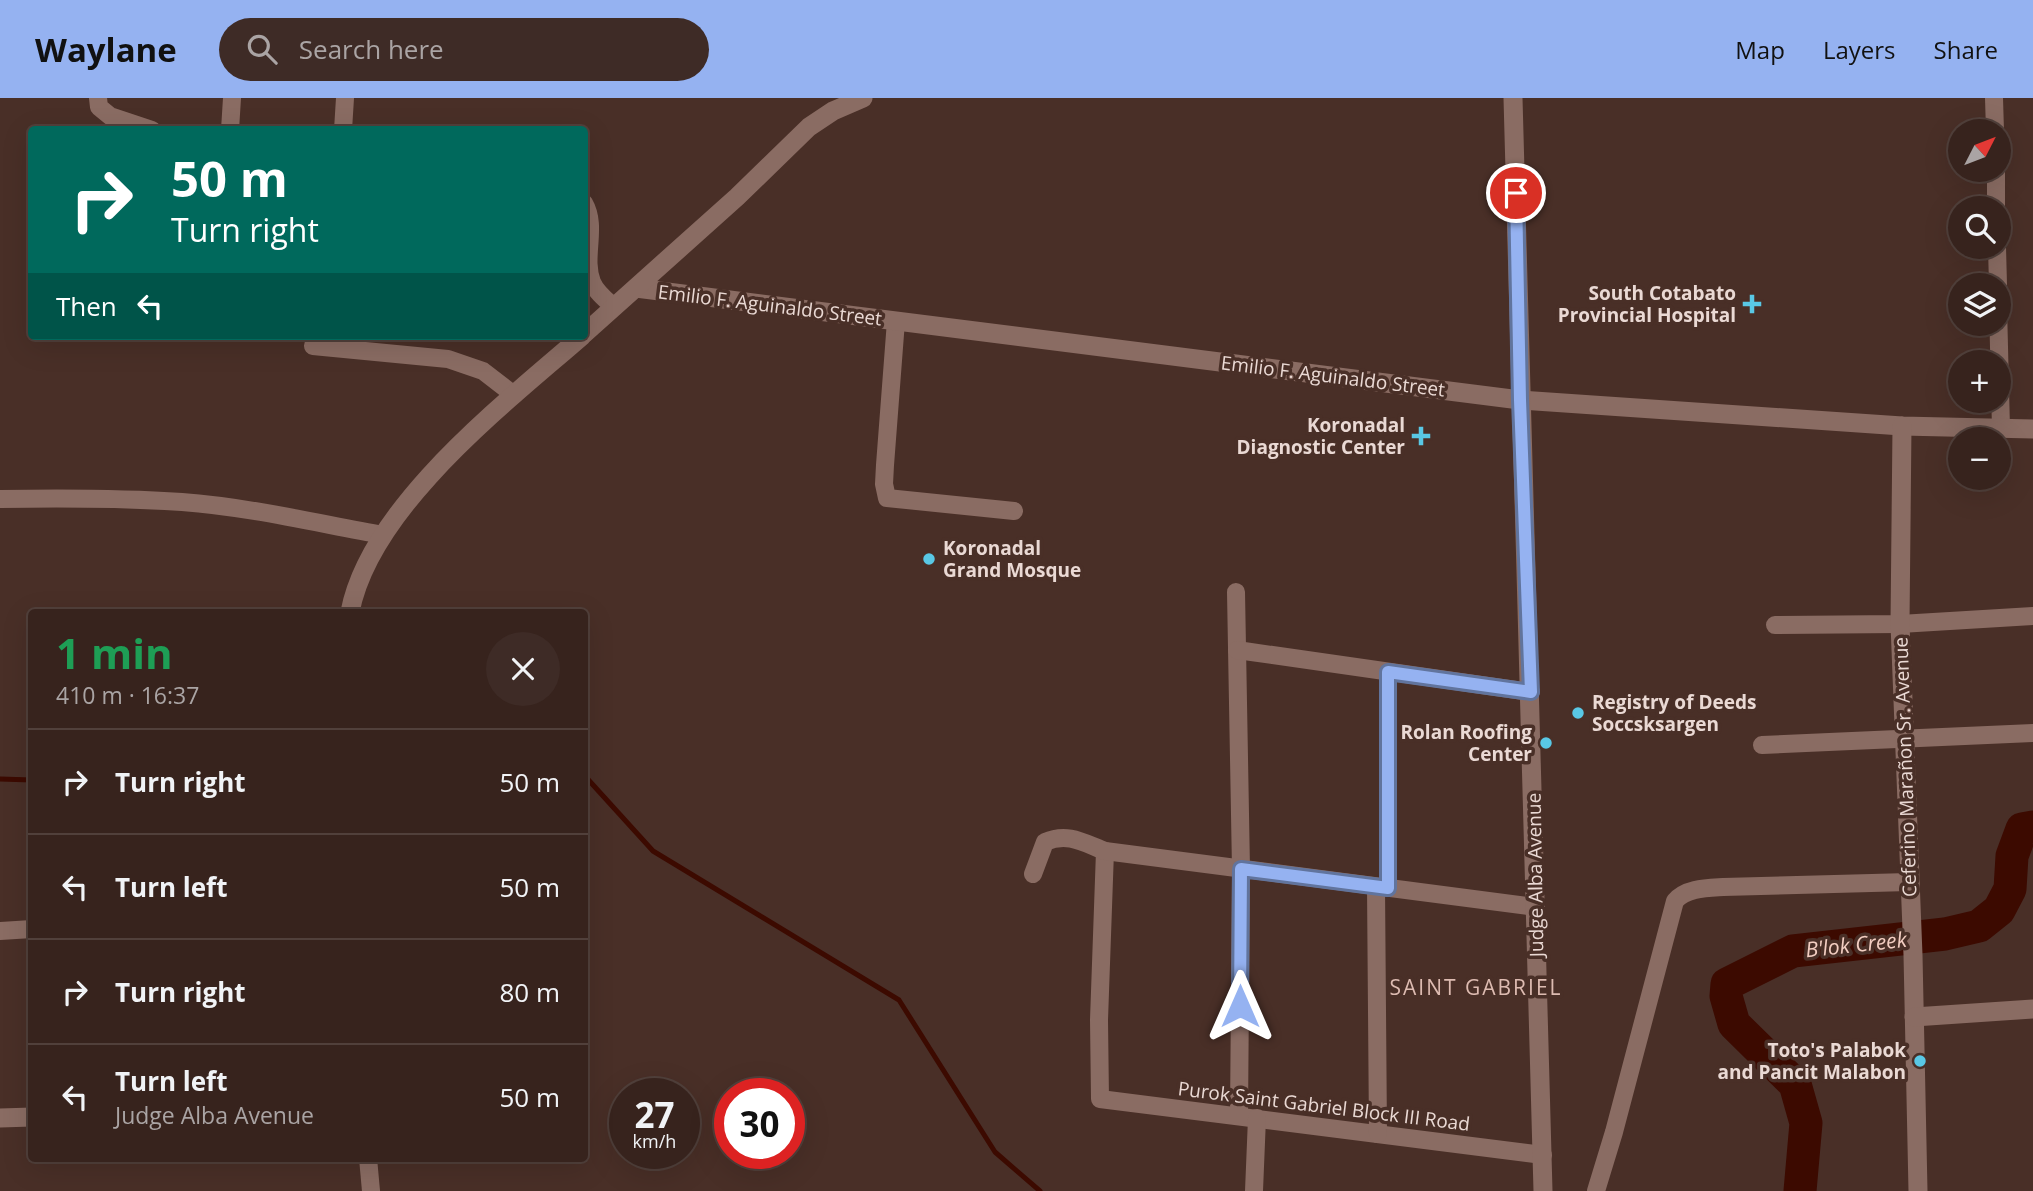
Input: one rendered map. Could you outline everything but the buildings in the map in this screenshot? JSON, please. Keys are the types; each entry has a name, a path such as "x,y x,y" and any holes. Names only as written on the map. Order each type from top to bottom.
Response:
{"street":[{"path":"98,98 99,107 110,116 140,126"},
{"path":"230,126 232,98"},
{"path":"343,126 345,98"},
{"path":"588,330 737,198 809,127 833,111 863,98"},
{"name":"Judge Alba Avenue","path":"1513,98 1544,1191"},
{"path":"1994,98 1995,119"},
{"path":"588,214 591,223 590,274 598,292 614,307"},
{"name":"Emilio F. Aguinaldo Street","path":"636,288 1520,400 1948,427"},
{"path":"896,321 884,484 887,498 1014,511"},
{"path":"1999,336 2001,427"},
{"path":"351,609 364,568 383,535 430,477 514,395 577,340"},
{"path":"313,346 448,359 483,371 514,395"},
{"name":"Ceferino Marañon Sr. Avenue","path":"1902,426 1900,624 1913,956 1918,1191"},
{"name":"Emilio F. Aguinaldo Street","path":"2011,429 2033,429"},
{"path":"0,499 90,498 184,502 383,535"},
{"path":"1236,592 1248,1117 1254,1191"},
{"path":"1775,625 1900,624 2033,616"},
{"path":"1237,650 1531,692"},
{"path":"1378,1134 1388,672"},
{"path":"1762,745 2033,733"},
{"path":"1033,874 1045,842 1057,836 1071,838 1105,851 1536,907"},
{"name":"Purok Saint Gabriel Block III Road","path":"1105,851 1099,1020 1100,1099 1542,1155"},
{"path":"1596,1191 1678,896 1697,890 1723,887 1909,882"},
{"path":"0,931 28,929"},
{"path":"1914,1017 2033,1009"},
{"path":"0,1118 28,1117"},
{"path":"369,1162 371,1191"}],"waterway":[{"path":"0,779 28,780"},
{"path":"588,779 653,851 899,1000 995,1152 1040,1191"},
{"name":"B'lok Creek","path":"1800,1191 1806,1123 1795,1084 1734,1024 1726,996 1727,984 1793,951 1945,934 1979,926 1999,910 2010,889 2012,856 2022,829 2033,827"}],"place":[{"name":"South Cotabato Provincial Hospital","path":"1752,304"},
{"name":"Koronadal Diagnostic Center","path":"1421,436"},
{"name":"Koronadal Grand Mosque","path":"929,559"},
{"name":"Registry of Deeds Soccsksargen","path":"1578,713"},
{"name":"Rolan Roofing Center","path":"1546,743"},
{"name":"Toto's Palabok and Pancit Malabon","path":"1920,1061"}],"district":[{"name":"SAINT GABRIEL","path":"1476,987"}],"route":[{"path":"1240,1006 1241,869 1388,888 1388,672 1531,692 1520,400 1516,193"}]}
